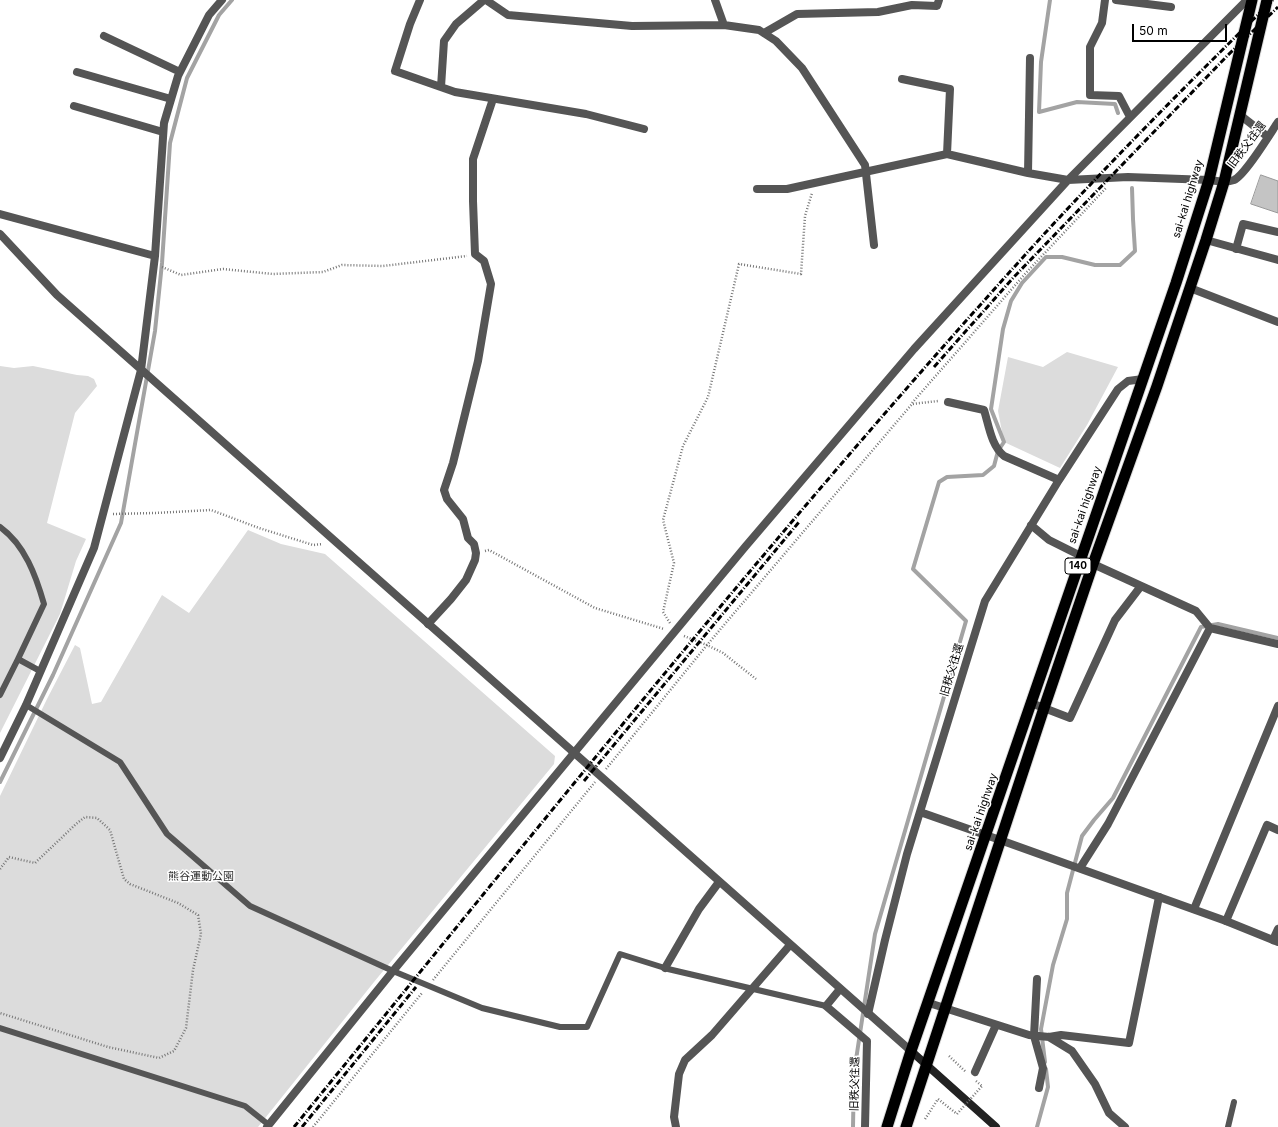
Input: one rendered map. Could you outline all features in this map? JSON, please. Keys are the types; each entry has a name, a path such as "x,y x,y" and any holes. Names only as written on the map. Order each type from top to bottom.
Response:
{"highway":[{"name":"sai-kai highway","path":"886,1127 1143,379 1209,180 1252,0"},
{"name":"140","path":"906,1127 1044,708 1093,564 1157,386 1206,240 1224,182 1267,0"}],"main road":[{"path":"911,1051 996,1127"}],"street":[{"path":"0,758 27,705 40,671 94,548 141,370 154,260 164,123 180,72 209,15 221,0"},
{"path":"420,0 410,24 395,71 455,92 586,114 644,129"},
{"path":"441,87 444,41 456,24 485,0 508,15 632,26 724,25 759,30 776,41 802,68 865,165 874,245"},
{"path":"715,0 724,25"},
{"path":"764,33 797,14 878,12 912,5 937,6 939,0"},
{"path":"1105,0 1102,23 1090,47 1090,96 1119,96 1130,117"},
{"path":"1116,0 1171,7"},
{"path":"268,1126 393,971 745,547 914,350 1068,180 1247,0"},
{"path":"104,36 180,72"},
{"path":"1028,173 1030,58"},
{"path":"77,72 171,100"},
{"path":"757,189 787,189 947,154 950,89 902,79"},
{"path":"428,624 466,580 475,560 476,553 474,544 468,538 463,519 447,499 444,490 453,463 478,361 491,284 484,261 475,254 473,159 493,99"},
{"path":"74,106 163,132"},
{"path":"1240,115 1268,137"},
{"name":"旧秩父往還","path":"947,154 1028,173 1068,180 1128,177 1209,180 1224,182 1235,180 1243,172 1278,122"},
{"path":"0,214 154,260"},
{"path":"1236,248 1243,224 1278,232"},
{"path":"0,234 57,295 911,1051"},
{"path":"1206,240 1278,260"},
{"path":"1190,288 1278,322"},
{"name":"旧秩父往還","path":"868,1014 888,926 907,854 985,601 1059,480 1118,388 1128,381 1143,379"},
{"path":"948,402 984,410 992,440 998,451 1004,456 1059,480"},
{"path":"1031,525 1049,540 1081,556"},
{"path":"1093,564 1196,611 1210,628 1278,644"},
{"path":"1031,703 1070,718 1115,620 1141,586"},
{"path":"1080,868 1108,824 1210,628"},
{"path":"1194,909 1278,706"},
{"path":"920,812 1194,909 1275,941 1278,929"},
{"path":"1226,921 1267,825 1278,830"},
{"path":"665,968 699,909 719,882"},
{"path":"928,1003 1034,1036 1049,1037 1061,1035 1129,1042 1159,897"},
{"path":"676,1127 674,1117 679,1074 685,1060 712,1035 737,1004 753,988 790,945"},
{"path":"1037,979 1034,1036 1043,1068 1039,1088"},
{"path":"826,1006 840,988"},
{"name":"旧秩父往還","path":"826,1006 867,1041 865,1127"},
{"path":"975,1072 996,1025"},
{"path":"1049,1037 1072,1051 1095,1084 1109,1113 1125,1127"}],"lane":[{"path":"0,527 17,542 36,576 44,604 0,695"},
{"path":"18,659 40,671"},
{"path":"27,705 120,762 167,834 250,906 393,971 482,1008 560,1027 587,1027 620,954 665,968 826,1006"},
{"path":"0,1028 245,1106 268,1126"},
{"path":"1228,1127 1234,1102"}],"path":[{"path":"313,1127 707,645 1025,274 1116,177"},
{"path":"675,632 663,612 674,563 663,520 683,446 708,397 739,264 801,274 805,216 814,183"},
{"path":"154,260 181,275 223,269 280,273 323,272 342,265 383,266 475,254"},
{"path":"912,404 935,400 948,402"},
{"path":"103,514 211,510 259,528 313,545 336,542"},
{"path":"476,553 489,550 595,608 675,632 707,645 723,653 756,679"},
{"path":"0,869 9,857 35,863 76,824 85,818 97,818 110,830 124,879 130,884 178,903 198,915 201,934 193,970 186,1028 174,1051 159,1058 108,1048 0,1013"},
{"path":"925,1119 938,1100 957,1114 982,1086"}],"green space":[{"path":"1067,352 1118,367 1087,425 1060,468 1004,442 998,411 1008,357 1043,367"},
{"path":"0,366 14,368 33,366 88,376 94,379 97,386 75,413 47,523 86,539 76,561 60,614 0,733"},
{"name":"熊谷運動公園","path":"248,530 281,544 325,554 555,756 554,764 374,982 258,1127 0,1127 0,796 75,645 80,648 92,704 101,702 162,595 189,613"}],"building":[{"path":"1261,175 1278,181 1278,213 1251,204"}],"waterway":[{"path":"0,782 53,675 121,523 155,331 162,263 170,143 187,78 219,15 232,0"},
{"path":"1050,0 1041,62 1039,112 1077,102 1115,104 1118,113"},
{"path":"853,1127 854,1073 875,934 966,621 913,569 939,482 947,477 983,475 994,466 998,451 1004,442 991,409 1003,329 1011,301 1022,283 1046,257 1062,257 1095,265 1120,265 1135,251 1132,188"},
{"path":"1045,1062 1041,1029 1053,965 1067,919 1067,893 1082,836 1113,798 1201,627 1218,624 1278,638"},
{"path":"1037,1127 1048,1087 1046,1069"}],"railway":[{"path":"294,1127 645,697 734,590 915,379 1072,204 1171,101 1273,0"},
{"path":"934,367 1013,278 1228,55 1278,7"},
{"path":"584,781 799,522"},
{"path":"302,1127 416,987"}]}
